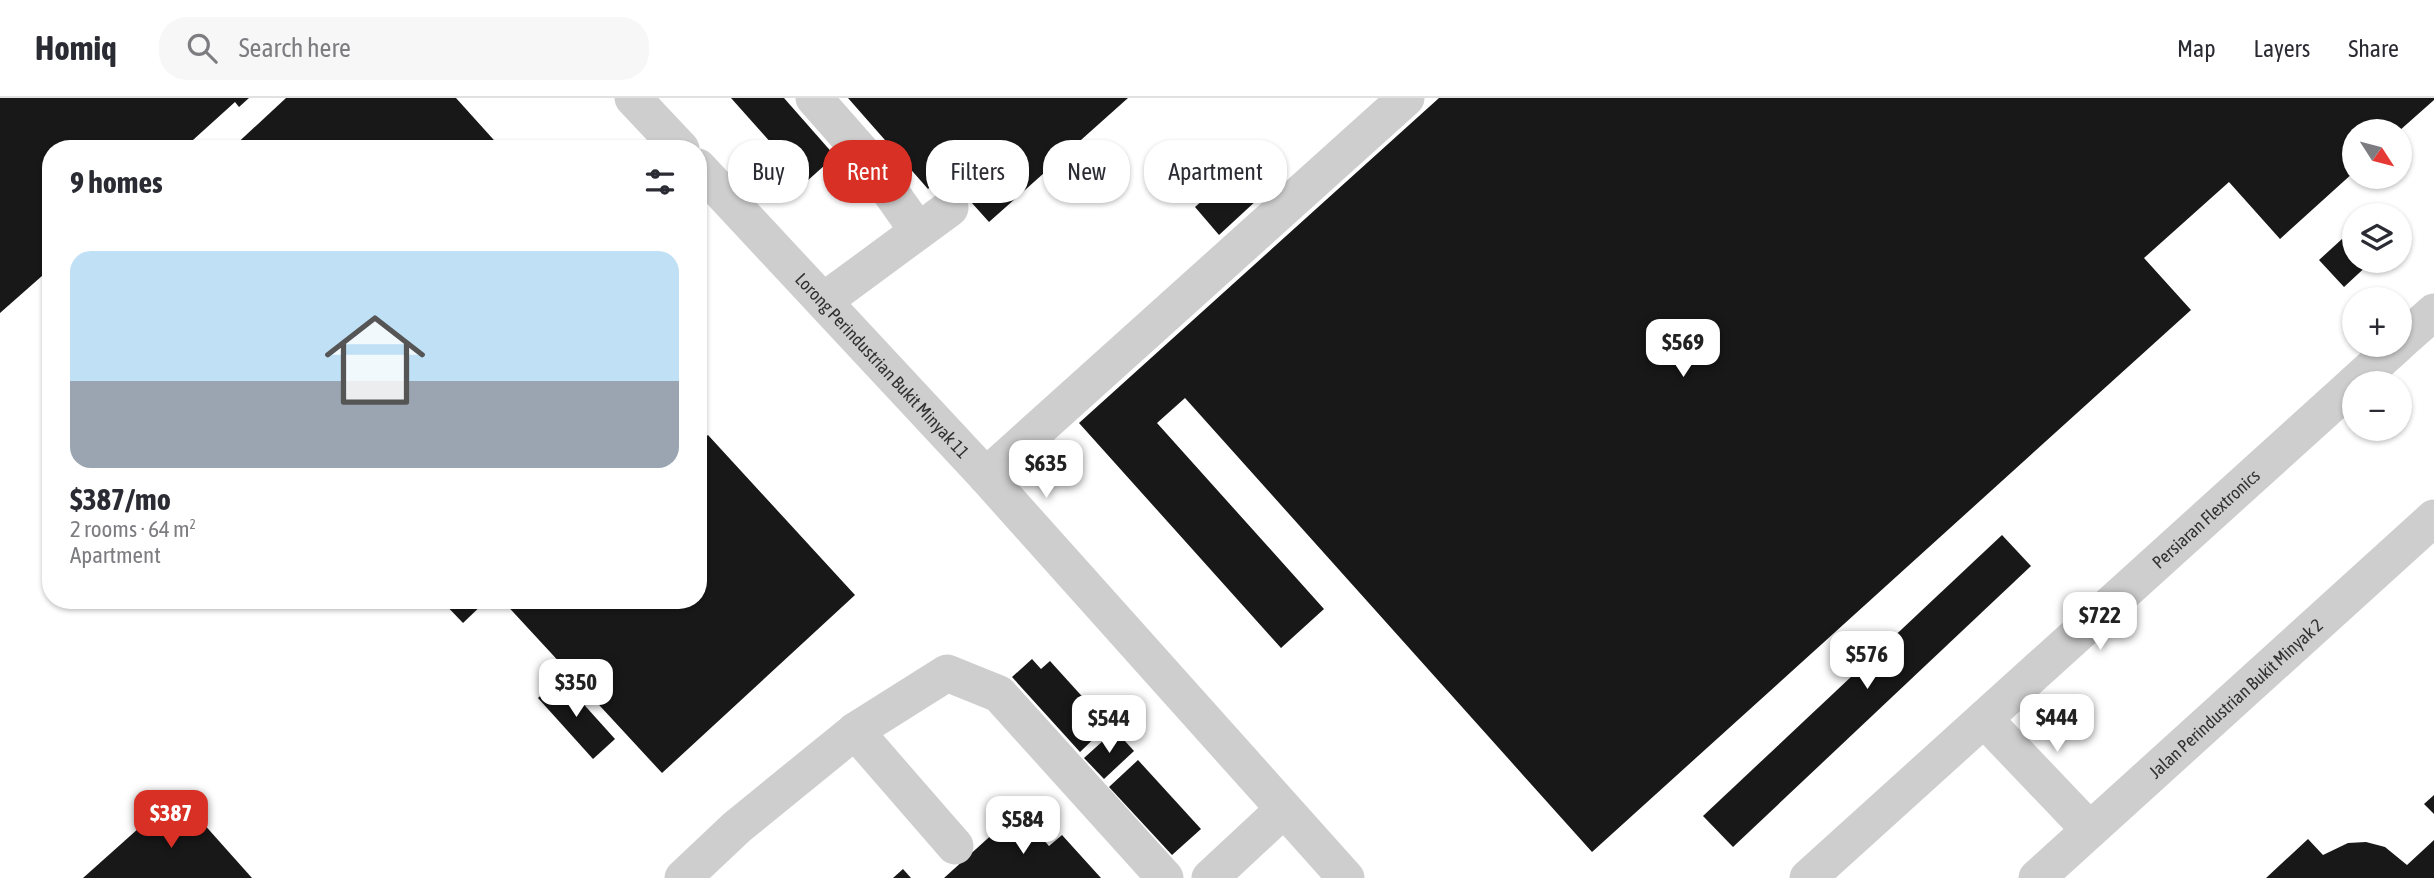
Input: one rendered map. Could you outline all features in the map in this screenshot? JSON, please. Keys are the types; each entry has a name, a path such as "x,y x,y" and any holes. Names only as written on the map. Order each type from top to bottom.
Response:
{"street":[{"path":"633,98 673,140"},
{"path":"814,98 865,156 918,231"},
{"path":"986,476 1406,98"},
{"name":"Lorong Perindustrian Bukit Minyak 11","path":"707,176 825,300 986,476 1346,878"},
{"path":"825,300 950,208"},
{"name":"Persiaran Flextronics","path":"2412,332 2434,312"},
{"name":"Persiaran Flextronics","path":"2368,371 2384,357"},
{"name":"Persiaran Flextronics","path":"1808,878 2342,395"},
{"name":"Jalan Perindustrian Bukit Minyak 2","path":"2037,878 2433,522"},
{"path":"682,878 737,827 855,732 947,673 999,694 1165,878"},
{"path":"1984,719 2089,829"},
{"path":"855,732 955,846"},
{"path":"1210,878 1283,810"}],"building":[{"path":"0,98 249,98 239,107 235,102 193,140 42,140 42,276 0,313"},
{"path":"286,98 456,98 494,140 241,140"},
{"path":"731,98 784,98 823,142 823,167 809,179 809,140 768,140"},
{"path":"848,98 1128,98 1081,140 1043,140 1043,174 1029,186 1029,140 926,140 926,187 912,171 912,140 885,140"},
{"path":"1439,98 2434,98 2412,119 2342,119 2342,183 2280,239 2229,182 2144,258 2191,310 1592,852 1185,398 1157,423 1324,609 1281,648 1079,423"},
{"path":"972,203 1010,203 989,222"},
{"path":"1200,203 1254,203 1219,235 1195,207"},
{"path":"2342,239 2342,273 2359,273 2344,287 2319,260"},
{"path":"707,436 855,595 662,773 510,609 707,609"},
{"path":"2002,535 2031,566 1733,847 1703,816"},
{"path":"450,609 478,609 463,623"},
{"path":"1032,659 1041,669 1050,661 1108,725 1080,752 1012,677"},
{"path":"560,678 615,739 593,759 538,698"},
{"path":"1115,730 1134,751 1104,779 1084,758"},
{"path":"1138,760 1201,829 1172,855 1109,787"},
{"path":"177,794 252,878 83,878"},
{"path":"2434,795 2434,814 2424,804"},
{"path":"1018,811 1049,846 1062,835 1101,878 944,878"},
{"path":"2308,839 2323,855 2348,843 2366,842 2385,847 2407,865 2434,840 2434,878 2266,878"},
{"path":"903,869 911,878 893,878"}]}
